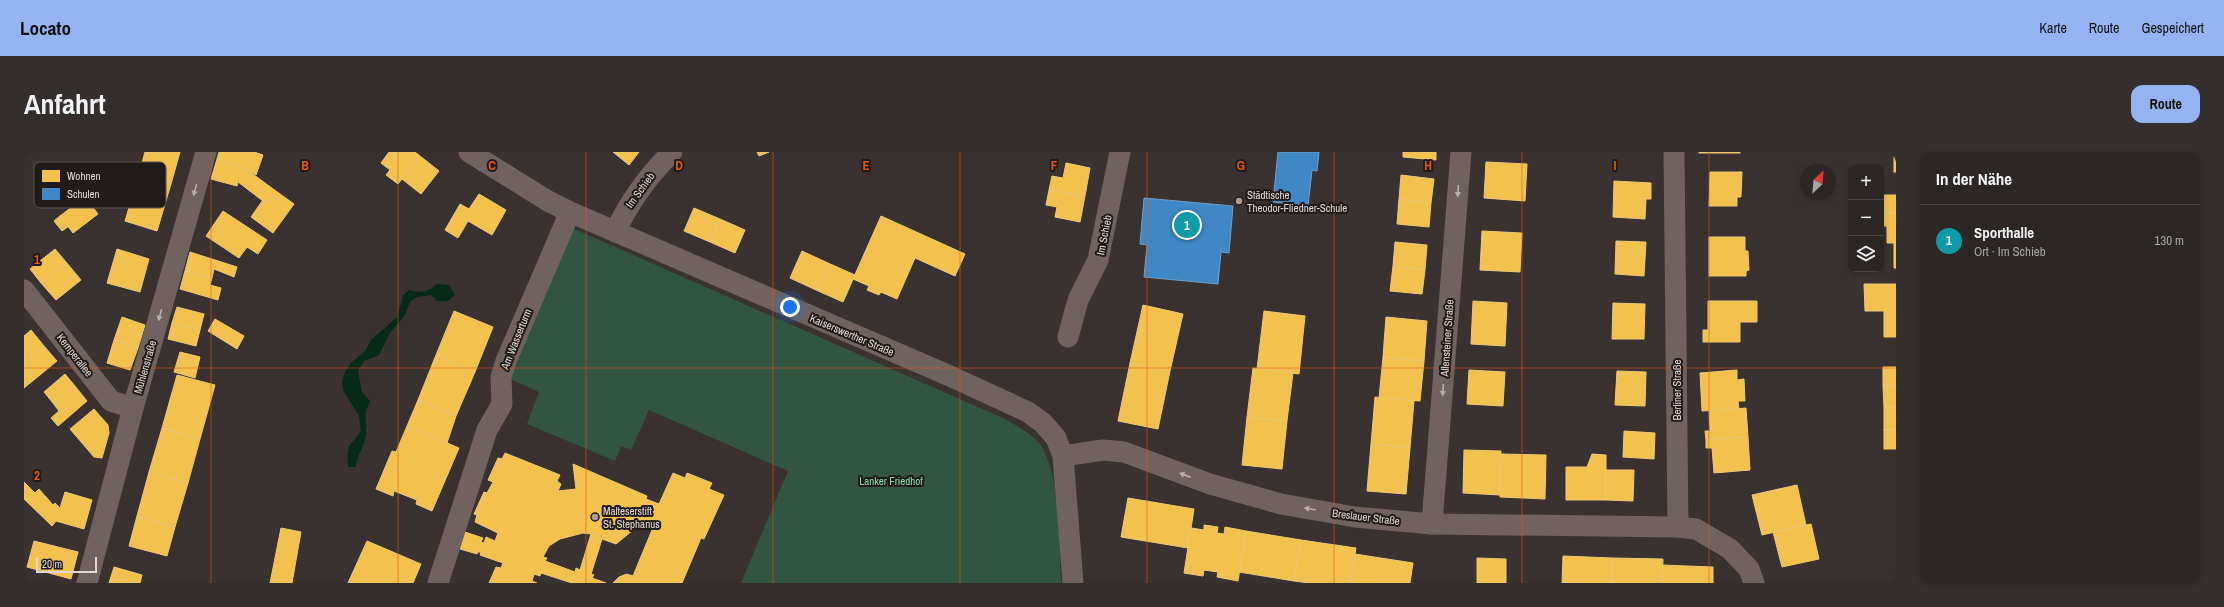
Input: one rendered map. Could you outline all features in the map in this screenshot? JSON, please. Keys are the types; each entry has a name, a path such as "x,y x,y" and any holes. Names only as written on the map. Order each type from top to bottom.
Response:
{"street":[{"name":"Mühlenstraße","path":"87,583 133,408 206,152"},
{"name":"Kaiserswerther Straße","path":"469,152 548,201 570,212 950,376 1028,412 1044,424 1056,438 1063,456 1073,583"},
{"name":"Im Schieb","path":"615,232 625,211 652,172 672,152"},
{"name":"Im Schieb","path":"1068,337 1078,300 1098,260 1120,152"},
{"name":"Allensteiner Straße","path":"1432,524 1461,152"},
{"name":"Berliner Straße","path":"1674,152 1678,527"},
{"name":"Am Wasserturm","path":"438,583 487,430 502,404 500,377 570,212"},
{"name":"Kemperallee","path":"24,290 111,401 133,408"},
{"name":"Breslauer Straße","path":"1063,456 1103,450 1124,452 1210,484 1281,504 1355,517 1432,524 1678,527"},
{"path":"1678,527 1696,529 1730,549 1749,569 1754,583"}],"green space":[{"name":"Lanker Friedhof","path":"572,228 1005,419 1026,432 1040,444 1043,449 1049,463 1053,479 1058,514 1061,583 741,583 788,471 649,410 631,450 621,446 615,461 527,424 539,392 508,378"}],"shaded area":[{"path":"437,284 449,285 455,295 448,301 437,301 431,295 417,297 410,302 405,315 390,333 379,355 364,361 358,371 362,392 370,401 366,415 366,437 356,467 348,467 349,446 361,431 359,416 344,392 342,382 345,372 351,363 365,351 371,340 397,317 403,295 409,290 417,292 427,291"}],"building: Wohnen":[{"path":"145,152 180,152 171,184 166,182 166,162 142,162"},
{"path":"219,152 254,152 263,155 256,175 243,167 217,159"},
{"path":"389,152 415,152 420,156 398,184 386,175 390,170 381,163"},
{"path":"613,152 639,152 629,165"},
{"path":"757,152 769,152 759,156"},
{"path":"1403,152 1436,152 1436,160 1403,157"},
{"path":"1740,152 1740,153 1699,153"},
{"path":"1894,153 1896,153 1896,172 1894,172"},
{"path":"420,156 439,171 421,194 402,179"},
{"path":"217,159 243,167 276,191 267,204 238,182 237,186 211,179"},
{"path":"1486,162 1527,164 1525,201 1484,198"},
{"path":"1066,163 1090,168 1085,196 1049,190 1052,176 1063,178"},
{"path":"1710,172 1742,172 1741,197 1737,197 1737,206 1709,206"},
{"path":"1401,175 1434,179 1431,203 1399,199"},
{"path":"1614,181 1651,183 1651,199 1646,199 1645,219 1613,217"},
{"path":"166,182 171,184 166,201"},
{"path":"1049,190 1085,196 1080,222 1055,217 1057,207 1046,205"},
{"path":"276,191 294,204 273,233 251,217 263,200 267,204"},
{"path":"479,194 506,210 492,235 468,221 458,238 445,230 460,204 469,209"},
{"path":"1884,195 1896,195 1896,213 1884,213"},
{"path":"1399,199 1431,203 1429,227 1397,224"},
{"path":"71,208 93,208 98,214 73,233 60,216"},
{"path":"129,208 164,208 157,231 125,221"},
{"path":"694,208 720,219 710,242 684,231"},
{"path":"223,211 267,240 258,254 247,247 239,258 206,236"},
{"path":"1884,213 1896,213 1896,268 1894,268 1894,243 1887,243 1887,226 1884,226"},
{"path":"60,216 69,226 62,231 54,221"},
{"path":"881,216 965,254 955,276 915,258 897,299 881,292 879,295 867,290 869,286 853,279"},
{"path":"720,219 745,230 735,253 710,242"},
{"path":"1482,231 1522,233 1520,272 1480,270"},
{"path":"1709,237 1745,237 1745,251 1748,251 1749,270 1746,271 1746,276 1709,276"},
{"path":"1616,241 1646,242 1644,276 1615,274"},
{"path":"1395,242 1427,245 1425,270 1393,266"},
{"path":"55,249 66,262 41,283 30,269"},
{"path":"117,249 149,259 140,292 107,283"},
{"path":"802,251 828,263 816,290 790,278"},
{"path":"190,252 237,267 234,277 214,269 212,278 185,271"},
{"path":"66,262 81,280 56,300 41,283"},
{"path":"828,263 855,275 843,302 816,290"},
{"path":"1393,266 1425,270 1422,294 1390,291"},
{"path":"185,271 212,278 210,285 221,288 218,300 180,289"},
{"path":"1864,284 1896,284 1896,337 1884,337 1884,311 1865,311"},
{"path":"1473,301 1507,303 1505,346 1471,344"},
{"path":"1708,301 1757,301 1757,322 1740,322 1740,342 1703,342 1703,330 1708,330"},
{"path":"1613,303 1645,304 1644,339 1612,339"},
{"path":"1143,305 1183,314 1170,371 1130,363"},
{"path":"177,307 204,314 200,330 172,323"},
{"path":"454,311 493,327 475,372 436,355"},
{"path":"1264,311 1305,316 1299,374 1257,369"},
{"path":"122,317 145,325 138,348 114,340"},
{"path":"1386,317 1427,321 1424,361 1383,357"},
{"path":"215,319 244,336 237,349 208,331"},
{"path":"172,323 200,330 196,346 168,339"},
{"path":"31,330 44,346 24,363 24,336"},
{"path":"114,340 138,348 130,370 107,363"},
{"path":"44,346 57,361 24,388 24,363"},
{"path":"180,352 200,357 195,378 174,372"},
{"path":"436,355 475,372 456,416 418,400"},
{"path":"1383,357 1424,361 1420,401 1379,398"},
{"path":"1130,363 1170,371 1158,429 1118,421"},
{"path":"1883,367 1896,367 1896,385 1883,386"},
{"path":"1253,368 1293,373 1287,421 1247,417"},
{"path":"1469,370 1505,372 1503,406 1467,404"},
{"path":"1737,370 1737,380 1744,379 1745,401 1738,401 1739,409 1702,411 1700,373"},
{"path":"1617,371 1646,372 1645,406 1615,405"},
{"path":"65,374 75,386 53,403 44,392"},
{"path":"177,375 215,385 200,439 162,428"},
{"path":"1896,385 1896,408 1884,408 1883,386"},
{"path":"75,386 87,401 58,426 51,418 59,411 53,403"},
{"path":"1375,397 1414,401 1410,448 1371,444"},
{"path":"418,400 456,416 447,443 407,426"},
{"path":"1746,408 1748,437 1706,440 1705,431 1710,431 1709,411"},
{"path":"1884,408 1896,408 1896,430 1884,430"},
{"path":"94,409 108,425 109,433 102,458 94,457 70,429"},
{"path":"1247,417 1287,421 1282,469 1242,465"},
{"path":"407,426 459,448 432,511 416,504 417,500 394,491 393,496 376,489 392,451 396,452"},
{"path":"162,428 200,439 188,483 149,472"},
{"path":"1884,430 1896,430 1896,449 1884,449"},
{"path":"1624,431 1655,433 1654,459 1623,457"},
{"path":"1748,437 1750,470 1714,473 1712,448 1706,448 1706,440"},
{"path":"1371,444 1410,448 1406,494 1367,491"},
{"path":"1464,450 1501,451 1500,495 1463,493"},
{"name":"Malteserstift St. Stephanus","path":"505,453 560,475 557,481 561,484 558,491 576,489 573,464 647,496 646,499 659,504 673,473 685,478 687,473 712,483 709,489 724,495 704,539 701,538 682,583 613,583 619,577 627,574 633,576 652,530 644,521 616,544 602,539 591,574 594,575 592,578 606,583 572,583 541,573 540,576 534,574 532,581 537,583 489,583 496,567 501,568 503,563 480,555 481,552 478,552 477,554 460,549 465,532 483,538 481,542 484,543 486,537 495,541 498,533 475,522 477,515 474,514 484,492 487,493 493,482 488,480 498,458 502,459","holes":["583,533 591,534 580,570 576,568 575,572 545,561 547,558 543,557 549,546 560,539"]},
{"path":"1501,454 1546,455 1545,499 1500,497"},
{"path":"1592,454 1606,455 1606,500 1566,500 1566,467 1587,467"},
{"path":"1606,470 1634,470 1633,501 1606,500"},
{"path":"149,472 188,483 175,527 137,516"},
{"path":"24,482 35,493 39,489 53,505 55,503 60,508 65,492 92,500 84,529 56,521 52,526 24,499"},
{"path":"1797,485 1806,525 1762,535 1752,495"},
{"path":"1128,498 1194,509 1188,548 1121,537"},
{"path":"137,516 175,527 167,556 129,546"},
{"path":"1811,524 1819,559 1782,567 1773,532"},
{"path":"1204,525 1218,527 1217,533 1224,534 1225,527 1246,531 1238,581 1217,577 1218,572 1204,570 1203,576 1184,573 1191,528 1204,530"},
{"path":"281,528 301,532 292,583 270,583"},
{"path":"1246,531 1301,540 1294,581 1239,572"},
{"path":"1301,540 1356,548 1350,583 1309,583 1294,581"},
{"path":"34,541 78,552 71,579 27,567"},
{"path":"367,541 421,564 413,583 348,583"},
{"path":"1355,554 1413,563 1410,583 1350,583"},
{"path":"1563,556 1613,558 1612,583 1562,583"},
{"path":"1477,558 1506,559 1506,583 1477,583"},
{"path":"1613,558 1663,559 1662,583 1612,583"},
{"path":"1662,565 1713,567 1713,583 1662,583"},
{"path":"114,567 142,575 140,583 109,583"}],"building: Schulen":[{"path":"1278,152 1319,152 1317,171 1312,170 1308,206 1273,202"},
{"path":"1144,198 1233,206 1229,253 1221,252 1218,284 1144,277 1147,245 1140,244"}],"place":[{"name":"Städtische Theodor-Fliedner-Schule","path":"1239,201"},
{"name":"Sporthalle","path":"1187,225"},
{"name":"Malteserstift St. Stephanus","path":"595,517"}]}
